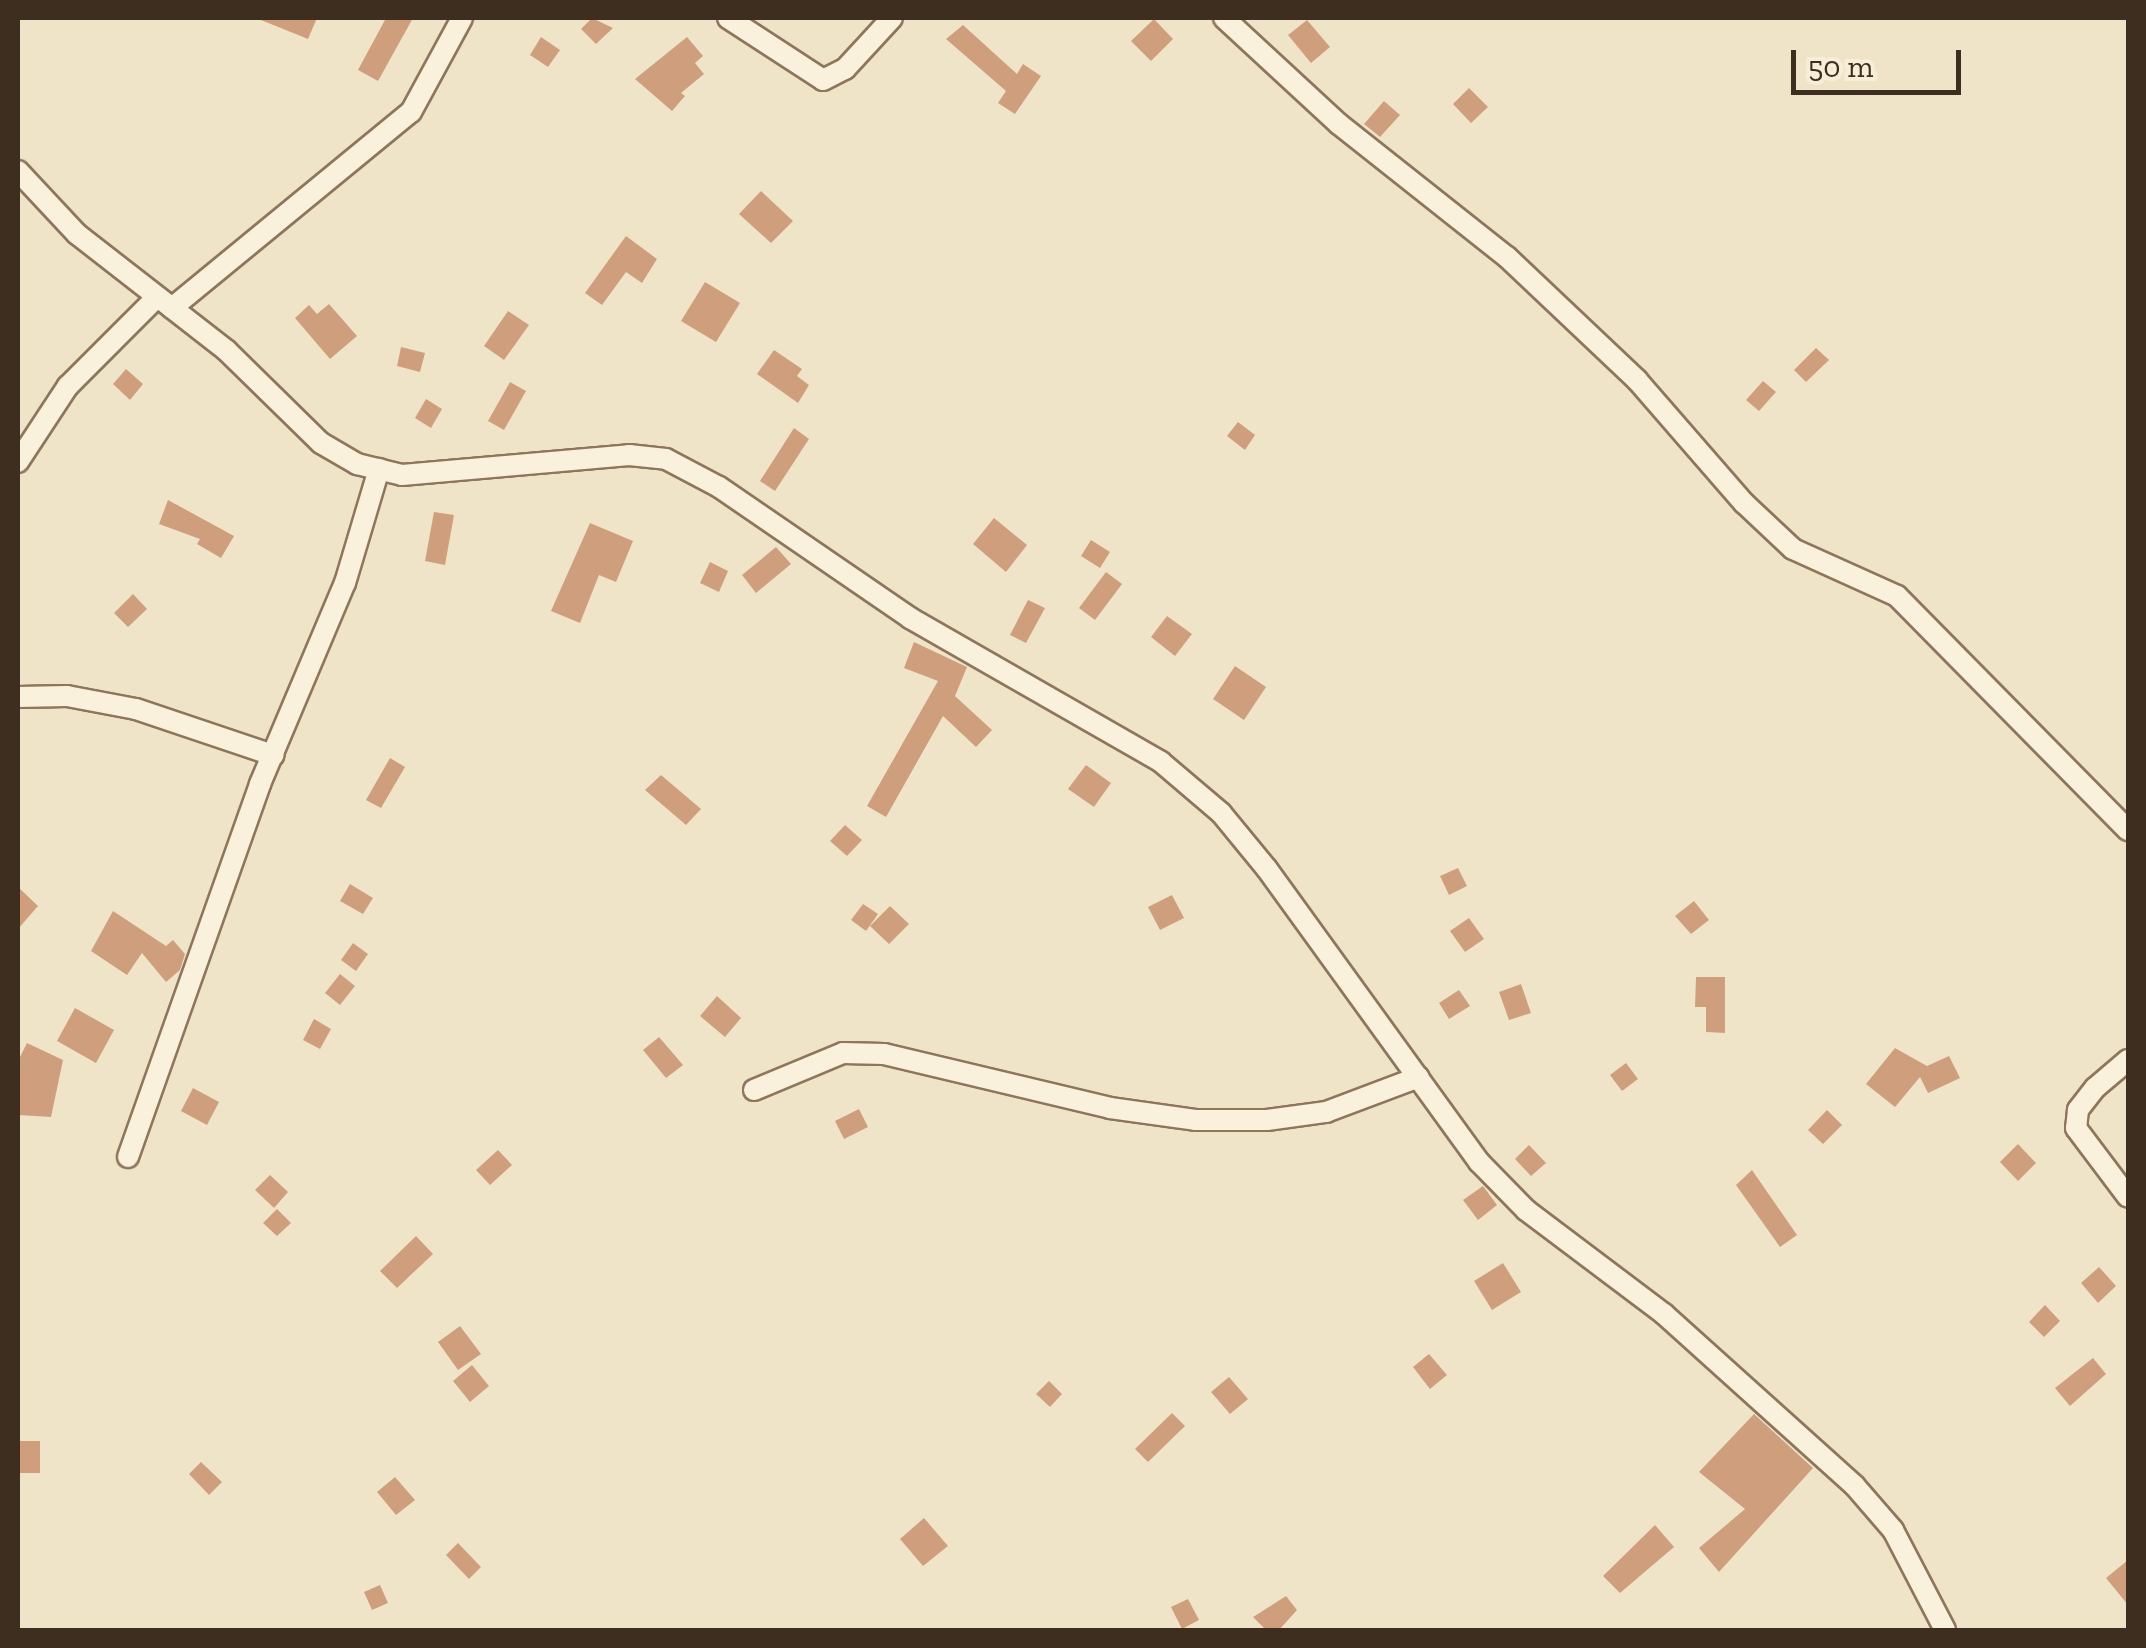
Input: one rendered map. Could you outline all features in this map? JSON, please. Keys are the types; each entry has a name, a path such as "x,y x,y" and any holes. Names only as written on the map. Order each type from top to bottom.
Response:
{"street":[{"path":"18,462 68,386 164,303 410,112 462,18"},
{"path":"728,18 823,80 845,68 892,18"},
{"path":"1224,18 1339,124 1506,258 1636,380 1744,503 1794,550 1896,596 2128,830"},
{"path":"18,171 76,234 164,303 321,443 402,475 629,455 666,459 719,487 910,618 1161,762 1221,812 1268,869 1419,1078 1442,1116 1526,1210 1664,1314 1854,1485 1893,1530 1945,1630"},
{"path":"128,1156 272,755 345,583 379,469"},
{"path":"18,696 67,696 136,709 272,755"},
{"path":"754,1090 843,1053 884,1054 1110,1108 1195,1120 1267,1120 1326,1112 1419,1078"},
{"path":"2128,1060 2095,1088 2078,1110 2076,1128 2128,1196"}],"building":[{"path":"256,18 317,18 308,39"},
{"path":"386,18 413,18 378,81 358,70"},
{"path":"592,18 613,28 596,44 581,29"},
{"path":"1154,19 1173,39 1151,61 1131,41"},
{"path":"1307,20 1330,47 1311,63 1288,35"},
{"path":"963,25 1017,74 1023,64 1041,76 1015,114 998,103 1006,91 946,39"},
{"path":"541,37 560,50 548,67 530,55"},
{"path":"687,37 703,56 695,63 704,74 681,93 685,96 672,111 635,79"},
{"path":"1469,88 1488,107 1471,123 1453,104"},
{"path":"1384,101 1400,115 1380,137 1364,124"},
{"path":"761,191 793,221 771,243 739,214"},
{"path":"626,236 657,259 642,283 626,272 602,305 585,293"},
{"path":"705,282 740,303 716,342 681,321"},
{"path":"329,304 357,336 330,359 295,318 309,305 317,314"},
{"path":"508,311 529,325 504,360 484,346"},
{"path":"401,347 425,353 420,372 397,366"},
{"path":"1816,348 1829,360 1806,382 1794,370"},
{"path":"774,350 802,369 797,376 809,385 798,403 757,374"},
{"path":"126,369 143,384 130,400 113,384"},
{"path":"1763,381 1776,392 1759,411 1746,400"},
{"path":"510,382 526,391 504,430 488,421"},
{"path":"426,399 442,409 431,428 415,418"},
{"path":"1238,422 1255,435 1245,450 1227,436"},
{"path":"794,428 809,439 775,491 760,481"},
{"path":"168,500 234,536 221,558 197,544 200,539 159,524"},
{"path":"434,512 454,515 445,565 425,561"},
{"path":"994,518 1027,545 1006,572 973,544"},
{"path":"590,523 633,541 616,582 599,575 580,623 551,611"},
{"path":"1091,540 1110,552 1100,568 1081,556"},
{"path":"776,547 791,564 756,593 742,575"},
{"path":"710,562 728,571 719,592 700,583"},
{"path":"1106,572 1122,584 1095,620 1079,608"},
{"path":"133,594 147,609 128,627 114,613"},
{"path":"1028,600 1045,608 1026,643 1010,635"},
{"path":"1167,616 1192,634 1175,656 1151,637"},
{"path":"914,642 967,667 955,696 992,730 976,747 943,716 886,817 867,806 938,681 904,668"},
{"path":"1235,666 1266,687 1244,720 1213,699"},
{"path":"390,758 405,767 381,808 366,800"},
{"path":"1086,765 1111,783 1094,807 1068,789"},
{"path":"661,775 701,809 686,825 645,790"},
{"path":"845,825 862,840 847,856 830,841"},
{"path":"1458,868 1467,886 1449,895 1440,876"},
{"path":"350,884 373,898 363,914 340,901"},
{"path":"18,887 38,906 18,929"},
{"path":"1172,895 1184,918 1160,930 1148,907"},
{"path":"1694,901 1709,920 1691,934 1675,916"},
{"path":"863,904 878,914 866,931 851,920"},
{"path":"890,906 909,924 889,944 870,926"},
{"path":"113,911 166,946 173,940 185,954 180,970 166,982 142,953 127,975 91,951"},
{"path":"1469,918 1484,939 1465,952 1450,931"},
{"path":"353,943 368,954 356,971 341,960"},
{"path":"340,974 355,986 340,1005 325,993"},
{"path":"1696,977 1725,977 1725,1033 1706,1032 1706,1007 1695,1007"},
{"path":"1521,984 1531,1013 1509,1020 1499,992"},
{"path":"1459,990 1470,1006 1449,1019 1439,1003"},
{"path":"717,996 741,1018 725,1037 700,1016"},
{"path":"75,1008 114,1030 96,1063 57,1041"},
{"path":"314,1019 331,1029 320,1049 303,1040"},
{"path":"659,1037 683,1065 666,1078 643,1050"},
{"path":"27,1043 63,1060 51,1117 18,1115 19,1059"},
{"path":"1895,1048 1927,1066 1949,1056 1960,1078 1928,1093 1920,1077 1895,1107 1866,1084"},
{"path":"1626,1063 1638,1079 1622,1091 1610,1075"},
{"path":"193,1088 219,1102 207,1125 181,1111"},
{"path":"859,1109 868,1127 844,1139 835,1121"},
{"path":"1827,1110 1842,1125 1823,1144 1808,1130"},
{"path":"2018,1144 2036,1163 2018,1181 2000,1162"},
{"path":"1529,1145 1546,1163 1531,1176 1515,1159"},
{"path":"498,1150 512,1165 490,1185 476,1170"},
{"path":"1752,1170 1797,1235 1780,1247 1736,1185"},
{"path":"270,1175 288,1192 274,1208 255,1190"},
{"path":"1483,1186 1497,1205 1478,1220 1463,1200"},
{"path":"277,1209 291,1223 277,1236 263,1223"},
{"path":"416,1236 433,1254 397,1288 380,1271"},
{"path":"1503,1263 1521,1292 1492,1310 1474,1281"},
{"path":"2099,1267 2116,1286 2098,1303 2081,1283"},
{"path":"2045,1305 2060,1321 2044,1337 2029,1322"},
{"path":"460,1326 481,1354 458,1370 438,1342"},
{"path":"1429,1354 1447,1375 1430,1389 1413,1367"},
{"path":"2093,1358 2106,1374 2070,1406 2055,1388"},
{"path":"472,1365 489,1386 470,1402 453,1381"},
{"path":"1229,1377 1248,1399 1230,1414 1211,1392"},
{"path":"1049,1381 1062,1394 1050,1407 1036,1394"},
{"path":"1172,1413 1185,1426 1148,1462 1135,1449"},
{"path":"1754,1414 1813,1468 1719,1572 1699,1548 1745,1509 1699,1472"},
{"path":"20,1441 40,1441 40,1473 20,1473"},
{"path":"201,1462 222,1482 209,1495 189,1474"},
{"path":"395,1477 415,1500 396,1515 377,1492"},
{"path":"924,1518 948,1546 923,1566 900,1539"},
{"path":"1655,1525 1674,1547 1620,1593 1603,1576"},
{"path":"458,1543 481,1567 469,1579 446,1555"},
{"path":"2128,1560 2128,1605 2106,1578"},
{"path":"380,1585 388,1603 372,1610 364,1592"},
{"path":"1286,1596 1297,1610 1279,1630 1266,1630 1253,1617"},
{"path":"1188,1599 1199,1620 1182,1629 1171,1607"}]}
